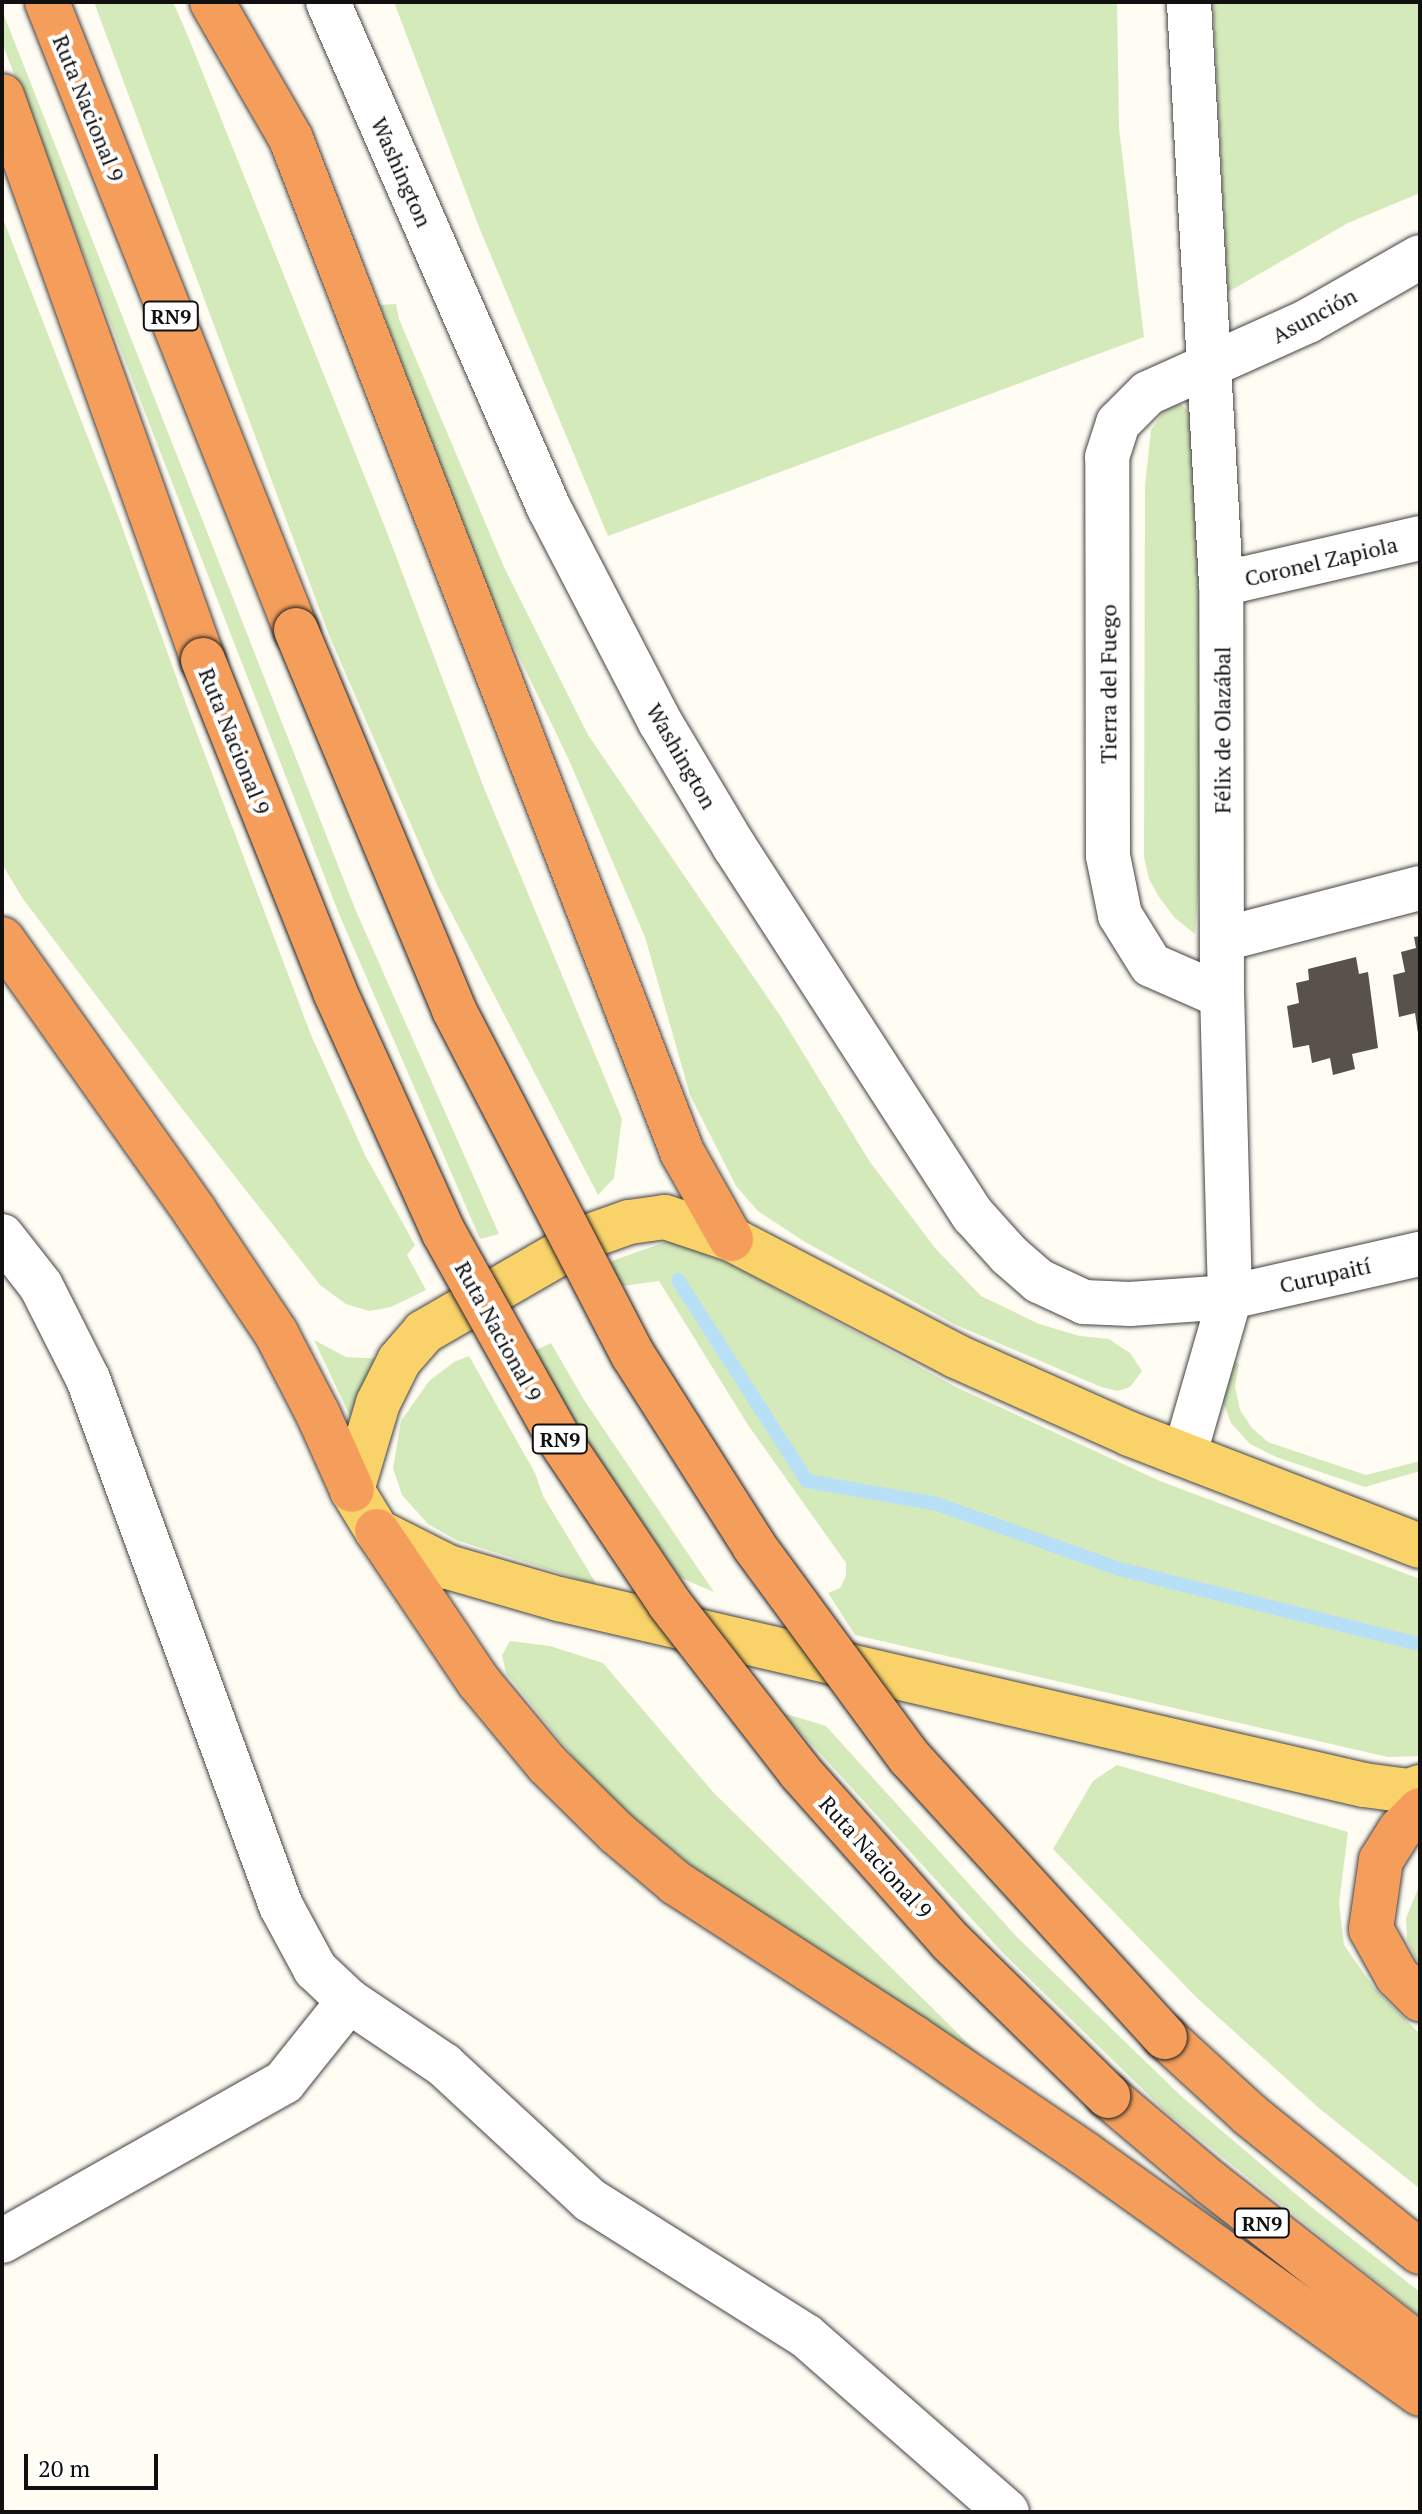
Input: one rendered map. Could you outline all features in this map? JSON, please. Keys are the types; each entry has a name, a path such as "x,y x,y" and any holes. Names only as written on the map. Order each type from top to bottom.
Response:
{"highway":[{"name":"Ruta Nacional 9","path":"47,2 296,630 454,1010 633,1355 754,1546 910,1758 1165,2037 1250,2115 1420,2252"},
{"path":"212,2 291,139 682,1152 731,1239"},
{"name":"Ruta Nacional 9","path":"2,96 203,660 335,992 431,1204 559,1439 669,1603 800,1772 951,1942 1108,2096 1211,2183 1420,2346"},
{"path":"2,939 195,1212 276,1333 318,1414 352,1490"},
{"path":"377,1531 479,1682 548,1765 618,1834 676,1883 1085,2154 1420,2394"},
{"path":"1420,1810 1400,1830 1381,1860 1371,1929 1397,1976 1420,1999"}],"main road":[{"path":"1420,1546 1130,1434 956,1356 731,1239 665,1217 629,1222 590,1236 424,1332 399,1361 378,1403 352,1490 377,1531 448,1567 559,1599 1364,1785 1409,1791 1420,1787"},
{"path":"1375,1530 1420,1520"}],"street":[{"name":"Washington","path":"328,2 549,508 660,722 734,846 973,1215 1009,1255 1039,1281 1084,1302 1130,1304 1230,1297"},
{"name":"Félix de Olazábal","path":"1185,1453 1230,1297 1222,996 1221,584 1206,369 1189,2"},
{"name":"Asunción","path":"1206,369 1308,321 1420,257"},
{"name":"Tierra del Fuego","path":"1206,369 1148,393 1118,423 1107,457 1108,856 1120,915 1151,965 1222,996"},
{"name":"Coronel Zapiola","path":"1221,584 1420,538"},
{"path":"1224,939 1420,888"},
{"path":"2,1236 41,1286 88,1379 281,1906 315,1969 349,2001 444,2065 590,2200 806,2336 1007,2512"},
{"name":"Curupaití","path":"1230,1297 1420,1254"},
{"path":"2,2241 284,2082 349,2001"}],"green space":[{"path":"94,2 173,2 187,34 383,522 484,788 622,1119 614,1178 598,1195 438,887 329,635"},
{"path":"394,2 1117,2 1119,128 1144,337 608,536 479,227"},
{"path":"1213,2 1420,2 1420,193 1348,223 1228,292"},
{"path":"2,10 356,911 499,1234 480,1239 339,914 2,43"},
{"path":"2,216 116,510 311,1035 365,1155 415,1245 407,1255 426,1290 391,1307 369,1311 346,1304 320,1285 23,899 2,864"},
{"path":"396,304 399,319 504,567 588,735 781,1017 870,1162 935,1248 981,1296 1039,1324 1080,1336 1109,1339 1130,1353 1142,1371 1130,1387 1118,1391 1101,1387 954,1324 805,1242 758,1211 736,1186 690,1095 645,937 568,758 482,580 380,305"},
{"path":"1181,404 1189,413 1200,494 1203,819 1195,934 1175,918 1159,897 1149,879 1144,857 1145,486 1151,430 1167,407"},
{"path":"671,1240 732,1265 958,1388 1160,1481 1420,1579 1420,1756 1388,1757 855,1635 828,1593 840,1588 846,1576 846,1563 748,1425 659,1281 623,1286 606,1263"},
{"path":"314,1340 346,1357 385,1359 374,1376 364,1382 350,1416"},
{"path":"551,1343 584,1400 714,1592 681,1578 583,1434 534,1351"},
{"path":"1224,1354 1239,1364 1235,1387 1240,1410 1252,1428 1268,1442 1366,1475 1420,1461 1420,1471 1365,1487 1276,1457 1250,1444 1231,1423 1223,1402 1220,1379"},
{"path":"469,1356 535,1473 543,1496 597,1585 456,1540 428,1524 402,1495 393,1468 401,1421 429,1381 454,1362"},
{"path":"510,1641 550,1646 603,1663 713,1792 989,2064 761,1923 600,1790 506,1673 502,1655"},
{"path":"783,1713 826,1726 1016,1936 1181,2096 1310,2206 1420,2292 1420,2316 1165,2111 1002,1952"},
{"path":"1117,1765 1348,1832 1339,1903 1344,1945 1374,1988 1420,2034 1420,2189 1320,2109 1197,1998 1053,1849 1093,1781"},
{"path":"1420,1884 1420,1967 1407,1940 1406,1918"}],"building":[{"path":"1420,936 1418,1033 1415,1013 1399,1017 1393,975 1405,972 1401,952 1416,948 1414,937"},
{"path":"1356,957 1359,974 1368,972 1378,1048 1352,1054 1355,1069 1333,1075 1330,1058 1312,1063 1309,1045 1293,1048 1287,1006 1299,1003 1296,983 1309,980 1308,969"}],"waterway":[{"path":"678,1280 807,1481 937,1504 1120,1569 1415,1643"}]}
